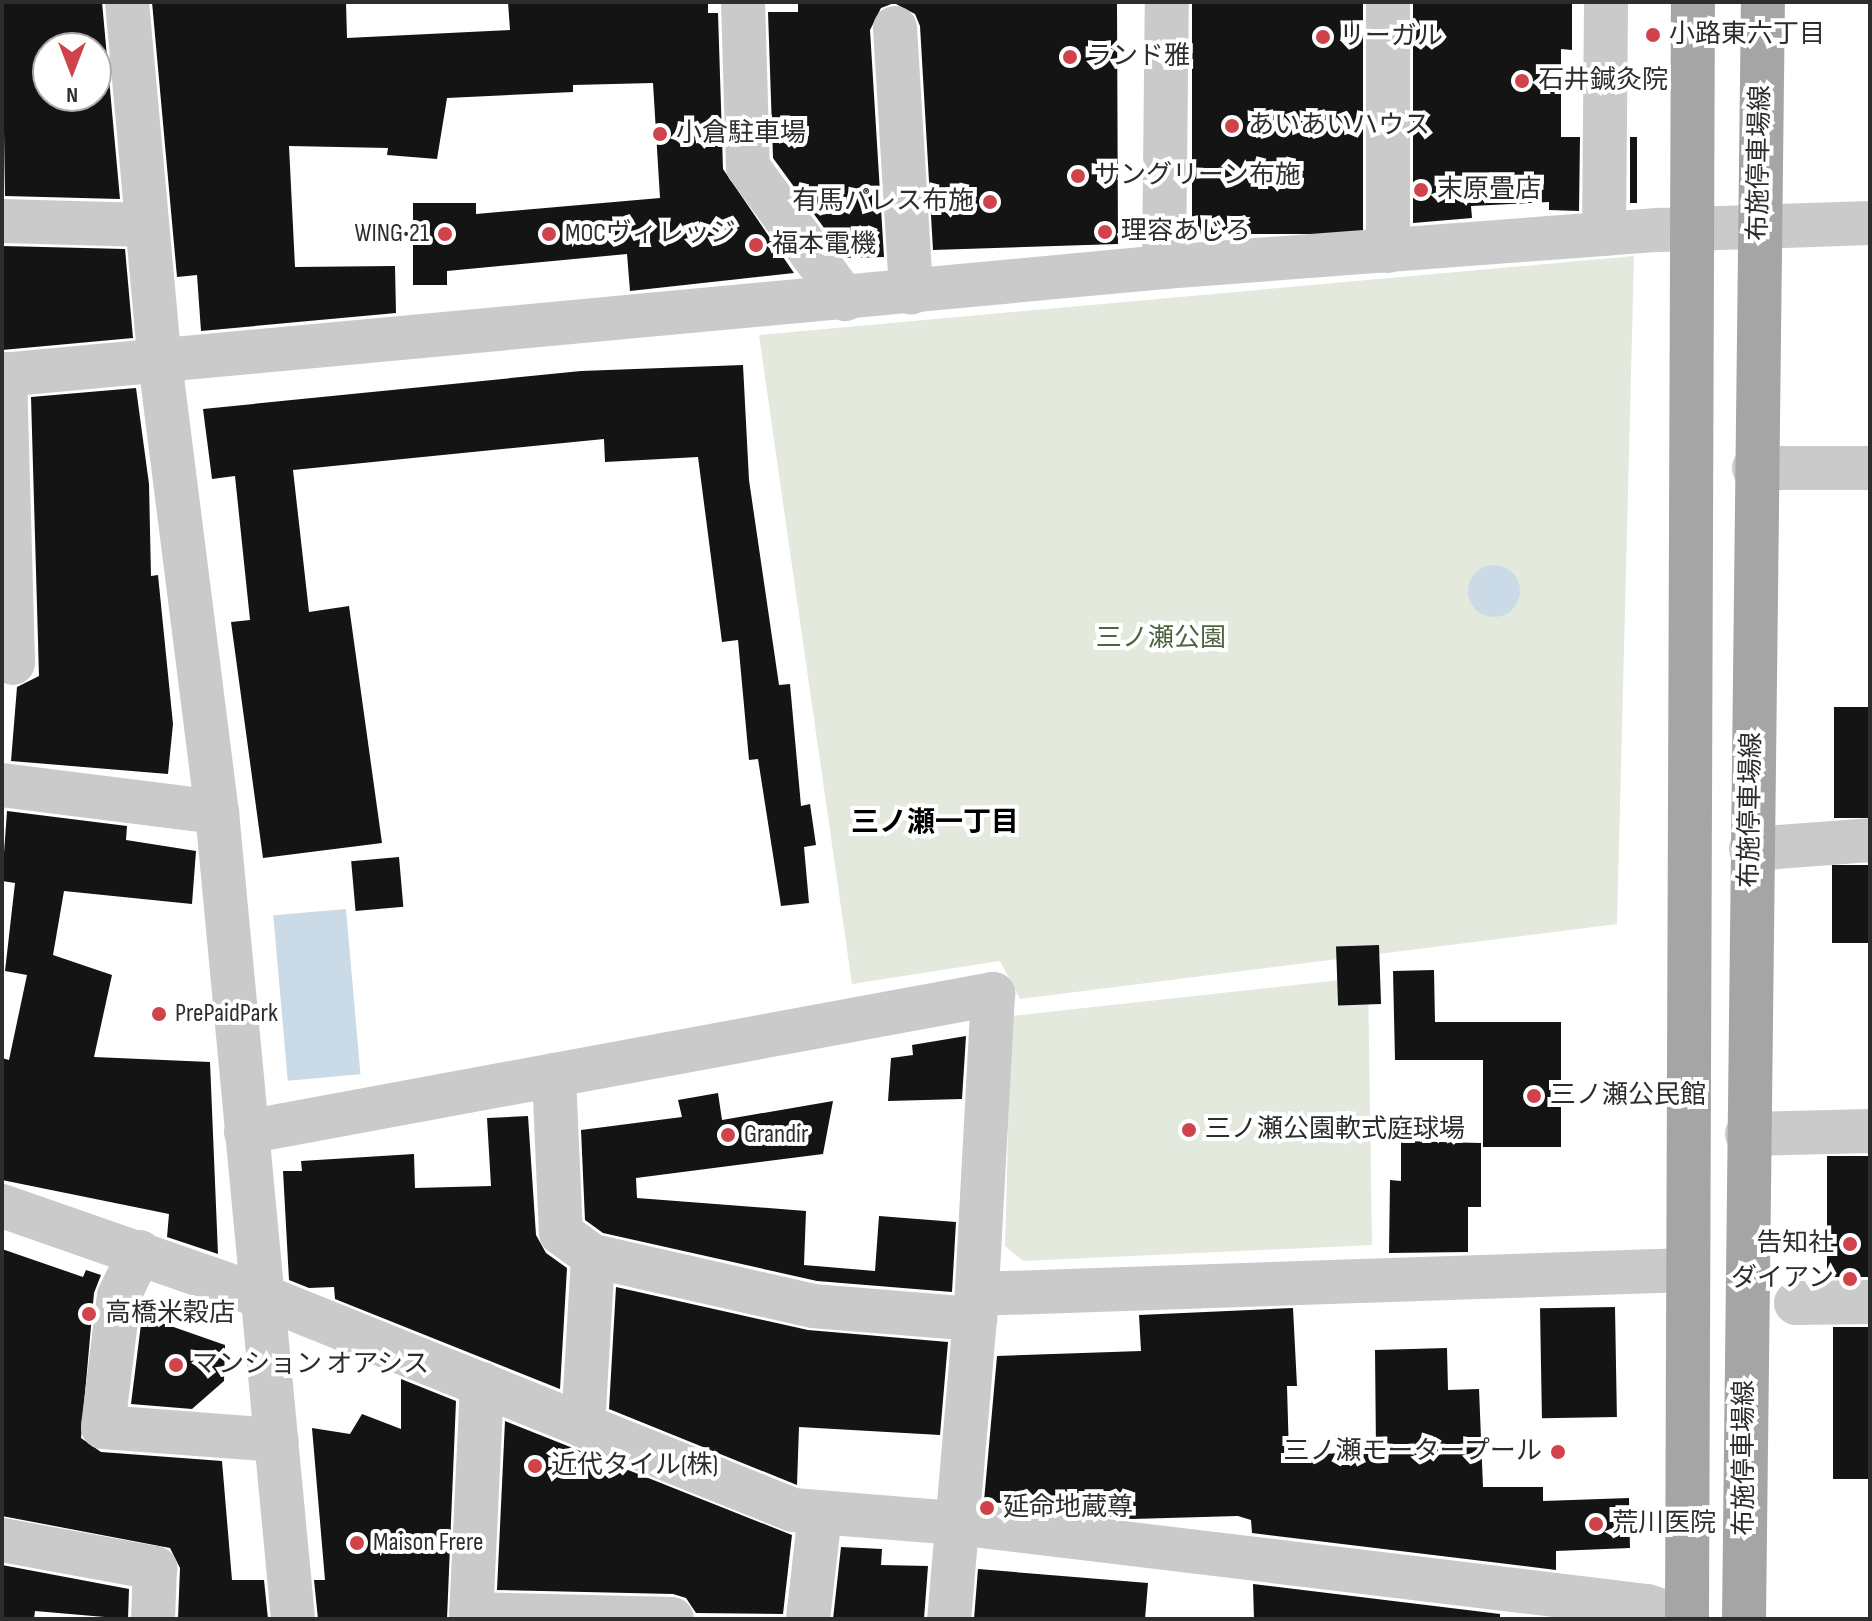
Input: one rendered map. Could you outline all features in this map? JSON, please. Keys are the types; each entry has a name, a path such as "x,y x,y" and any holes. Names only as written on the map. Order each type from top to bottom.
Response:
{"main road":[{"path":"1687,1619 1687,1270 1676,229 1693,2"},
{"name":"布施停車場線","path":"1744,1619 1754,468 1763,2"}],"street":[{"path":"127,2 160,362 217,812 293,1619"},
{"path":"743,2 748,167 845,299"},
{"path":"1164,267 1167,2"},
{"path":"1388,2 1388,251"},
{"path":"1604,234 1606,2"},
{"path":"895,28 911,293"},
{"path":"2,221 147,225"},
{"path":"13,663 4,374 911,293 1164,267 1676,229 1870,223"},
{"path":"1754,468 1870,468"},
{"path":"2,785 217,812"},
{"path":"1751,849 1870,840"},
{"path":"246,1132 993,994 976,1307 949,1619"},
{"path":"554,1075 561,1233 593,1256 813,1306 976,1307 1687,1270"},
{"path":"1747,1134 1870,1131"},
{"path":"2,1206 264,1297 793,1510 956,1523 1647,1606 1687,1619"},
{"path":"140,1252 119,1296 103,1427 277,1440"},
{"path":"583,1426 593,1256"},
{"path":"1796,1303 1870,1302"},
{"path":"482,1384 471,1614 672,1619"},
{"path":"808,1619 820,1513"},
{"path":"2,1540 155,1568 153,1619"}],"green space":[{"name":"三ノ瀬公園","path":"1634,256 1617,924 1020,999 1000,961 852,984 759,335"},
{"name":"三ノ瀬公園軟式庭球場","path":"1368,977 1372,1245 1023,1261 1005,1246 1011,1016"}],"water":[{"path":"1494,565 1513,572 1520,591 1513,610 1494,617 1475,610 1468,591 1475,572"},
{"path":"346,909 360,1074 288,1081 273,915"}],"building":[{"path":"2,2 102,2 105,32 32,32 32,112 112,111 120,199 5,196"},
{"path":"152,2 346,2 347,38 510,30 508,2 708,2 708,13 718,13 723,169 794,273 630,291 627,254 447,271 447,285 413,285 413,203 476,203 476,214 660,198 653,83 573,85 573,92 447,98 437,159 387,155 388,148 289,146 295,267 395,266 396,313 201,331 197,275 177,277"},
{"path":"798,2 1117,2 1118,244 933,250 920,26 915,14 894,3 881,8 870,30 884,257 846,258 773,158 768,12 798,12"},
{"path":"1192,2 1363,2 1363,234 1192,234"},
{"path":"1413,2 1572,2 1572,50 1561,49 1561,137 1580,137 1579,211 1549,210 1549,202 1471,206 1472,218 1413,223"},
{"path":"1630,137 1637,137 1637,203 1630,203"},
{"path":"2,246 125,249 133,338 2,350"},
{"path":"743,365 749,480 779,685 790,684 801,806 810,804 816,845 804,847 809,903 781,906 758,759 749,760 738,640 722,642 698,457 605,462 604,439 293,470 309,612 349,606 382,843 263,858 231,622 250,620 235,476 212,479 203,409 581,371"},
{"path":"136,388 149,484 151,576 158,575 173,724 168,774 11,761 17,687 39,676 31,397"},
{"path":"1834,707 1870,707 1870,818 1834,818"},
{"path":"7,811 127,826 126,840 196,851 192,904 64,891 53,955 112,975 94,1057 210,1062 218,1254 167,1237 169,1214 2,1180 2,1058 9,1060 27,975 5,971 15,883 2,881"},
{"path":"399,857 403,907 356,911 351,861"},
{"path":"1832,865 1870,865 1870,943 1832,943"},
{"path":"1379,945 1381,1004 1338,1005 1336,947"},
{"path":"1434,970 1435,1022 1561,1022 1561,1147 1483,1147 1483,1060 1395,1060 1393,971"},
{"path":"966,1036 962,1099 888,1101 891,1058 913,1055 912,1045"},
{"path":"718,1093 722,1120 833,1101 823,1154 636,1178 637,1198 806,1211 804,1265 875,1271 879,1216 956,1222 952,1292 817,1281 603,1233 585,1220 581,1130 682,1117 678,1100"},
{"path":"528,1116 536,1235 546,1253 567,1268 560,1389 335,1299 334,1287 309,1288 289,1280 283,1171 302,1171 301,1161 414,1154 415,1188 491,1186 487,1118"},
{"path":"1401,1141 1481,1143 1481,1207 1468,1207 1468,1252 1389,1253 1390,1180 1401,1181"},
{"path":"1827,1156 1870,1156 1870,1277 1827,1277"},
{"path":"2,1249 83,1277 86,1270 101,1275 94,1293 81,1438 101,1452 222,1461 232,1580 264,1580 268,1619 178,1619 180,1568 170,1548 2,1516"},
{"path":"616,1287 808,1330 948,1342 940,1435 799,1427 797,1485 609,1409"},
{"path":"1615,1307 1617,1417 1542,1418 1540,1308"},
{"path":"1293,1308 1297,1386 1287,1386 1289,1456 1376,1451 1375,1350 1447,1348 1448,1390 1479,1389 1483,1487 1543,1487 1543,1501 1629,1498 1630,1548 1556,1551 1556,1570 1252,1533 1251,1520 1238,1516 1132,1519 984,1501 997,1356 1141,1351 1139,1315"},
{"name":"マンション オアシス","path":"142,1316 225,1345 224,1381 192,1409 131,1404"},
{"path":"1833,1327 1870,1327 1870,1479 1833,1479"},
{"path":"401,1379 456,1401 447,1619 318,1619 314,1580 325,1580 312,1428 350,1434 362,1414 401,1429"},
{"path":"505,1421 792,1535 783,1614 696,1613 686,1598 673,1594 497,1590"},
{"path":"841,1547 882,1549 881,1565 928,1566 924,1619 833,1619"},
{"path":"2,1565 129,1589 128,1619 35,1611 34,1619 2,1619"},
{"path":"978,1569 1148,1583 1145,1619 974,1619"},
{"path":"1253,1584 1500,1614 1500,1619 1254,1619"}],"place":[{"name":"小路東六丁目","path":"1653,35"},
{"name":"リーガル","path":"1323,37"},
{"name":"ランド雅","path":"1070,57"},
{"name":"石井鍼灸院","path":"1522,81"},
{"name":"あいあいハウス","path":"1232,126"},
{"name":"小倉駐車場","path":"660,134"},
{"name":"サングリーン布施","path":"1078,176"},
{"name":"末原畳店","path":"1421,190"},
{"name":"有馬パレス布施","path":"990,202"},
{"name":"理容あじろ","path":"1105,232"},
{"name":"WING•21","path":"445,234"},
{"name":"MOCヴィレッジ","path":"549,234"},
{"name":"福本電機","path":"756,245"},
{"name":"PrePaidPark","path":"159,1014"},
{"name":"三ノ瀬公民館","path":"1534,1096"},
{"name":"三ノ瀬公園軟式庭球場","path":"1189,1130"},
{"name":"Grandir","path":"728,1135"},
{"name":"告知社","path":"1850,1244"},
{"name":"ダイアン","path":"1850,1279"},
{"name":"高橋米穀店","path":"89,1314"},
{"name":"マンション オアシス","path":"176,1365"},
{"name":"三ノ瀬モータープール","path":"1558,1452"},
{"name":"近代タイル(株)","path":"535,1466"},
{"name":"延命地蔵尊","path":"987,1508"},
{"name":"荒川医院","path":"1596,1524"},
{"name":"Maison Frere","path":"357,1543"}],"district":[{"name":"三ノ瀬一丁目","path":"935,823"}]}
